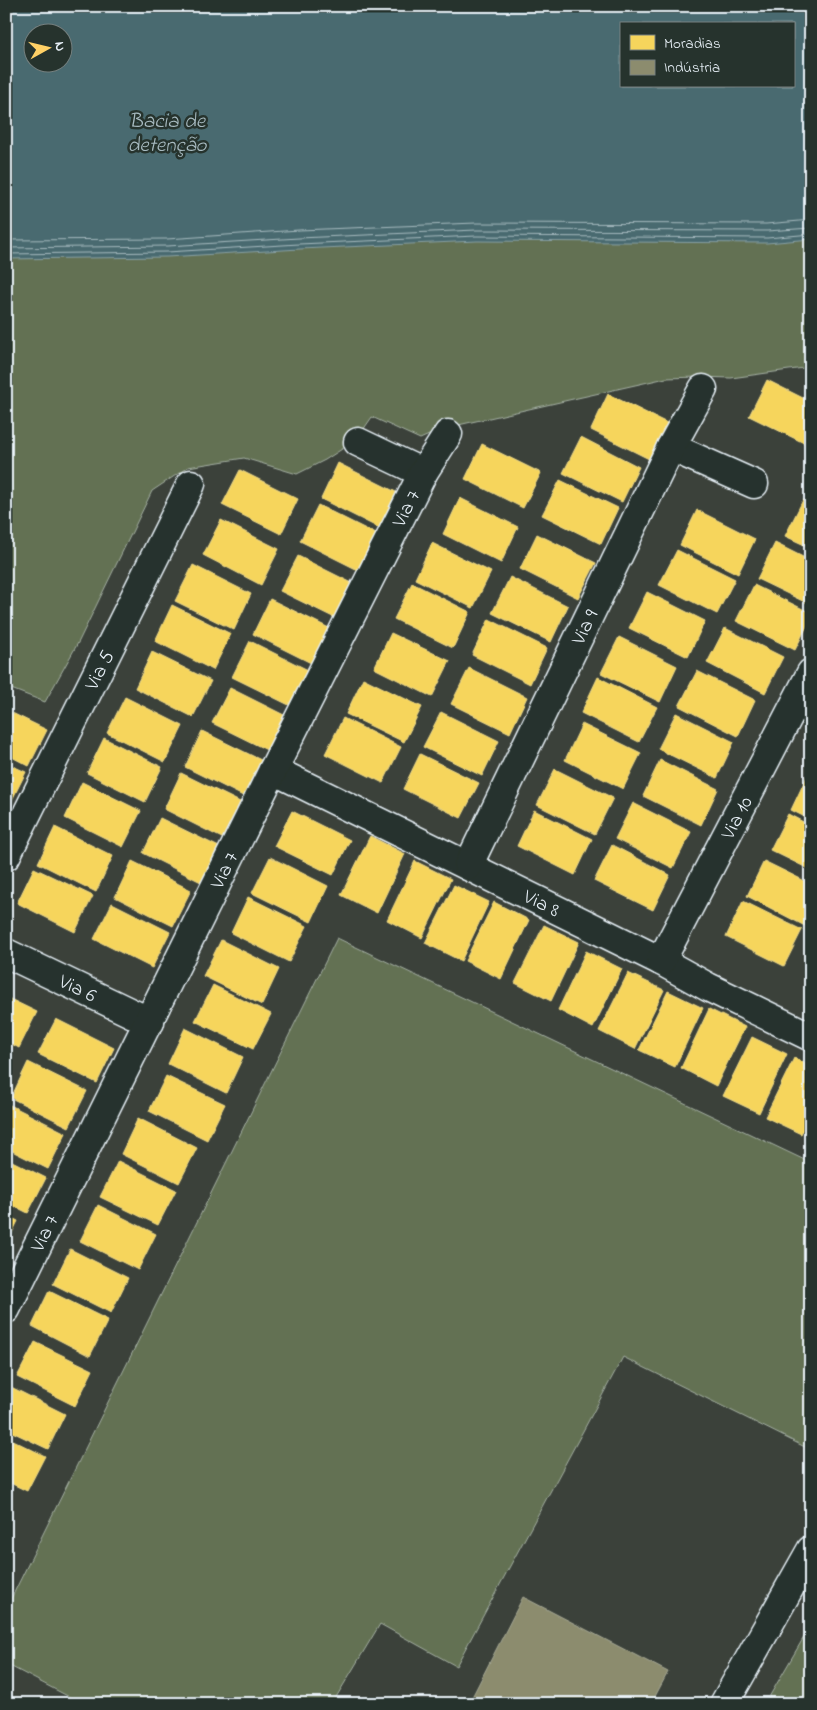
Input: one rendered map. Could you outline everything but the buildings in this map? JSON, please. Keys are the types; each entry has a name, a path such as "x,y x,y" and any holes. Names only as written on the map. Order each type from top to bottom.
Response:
{"street":[{"name":"Via 9","path":"468,866 671,447 703,389"},
{"name":"Via 7","path":"6,1309 150,1022 273,770 423,473 448,434"},
{"path":"358,442 423,473"},
{"path":"671,447 754,484"},
{"name":"Via 5","path":"6,856 191,484"},
{"name":"Via 10","path":"661,961 811,672"},
{"name":"Via 8","path":"273,770 811,1037"},
{"name":"Via 6","path":"6,953 150,1022"},
{"path":"724,1704 811,1550"}],"green space":[{"path":"6,6 811,6 811,367 731,378 666,378 445,428 420,439 372,417 356,440 325,460 297,474 244,458 188,467 152,491 79,641 45,702 6,687 6,23 22,25 22,72 72,72 72,30 620,86 620,88 794,88 794,22 706,22"},
{"path":"337,938 811,1163 811,1450 623,1357 456,1666 380,1624 332,1704 83,1704 6,1664 6,1609"},
{"path":"811,1625 811,1704 765,1704"}],"water":[{"name":"Bacia de detenção","path":"6,6 811,6 811,239 767,243 477,241 167,257 6,259"}]}
